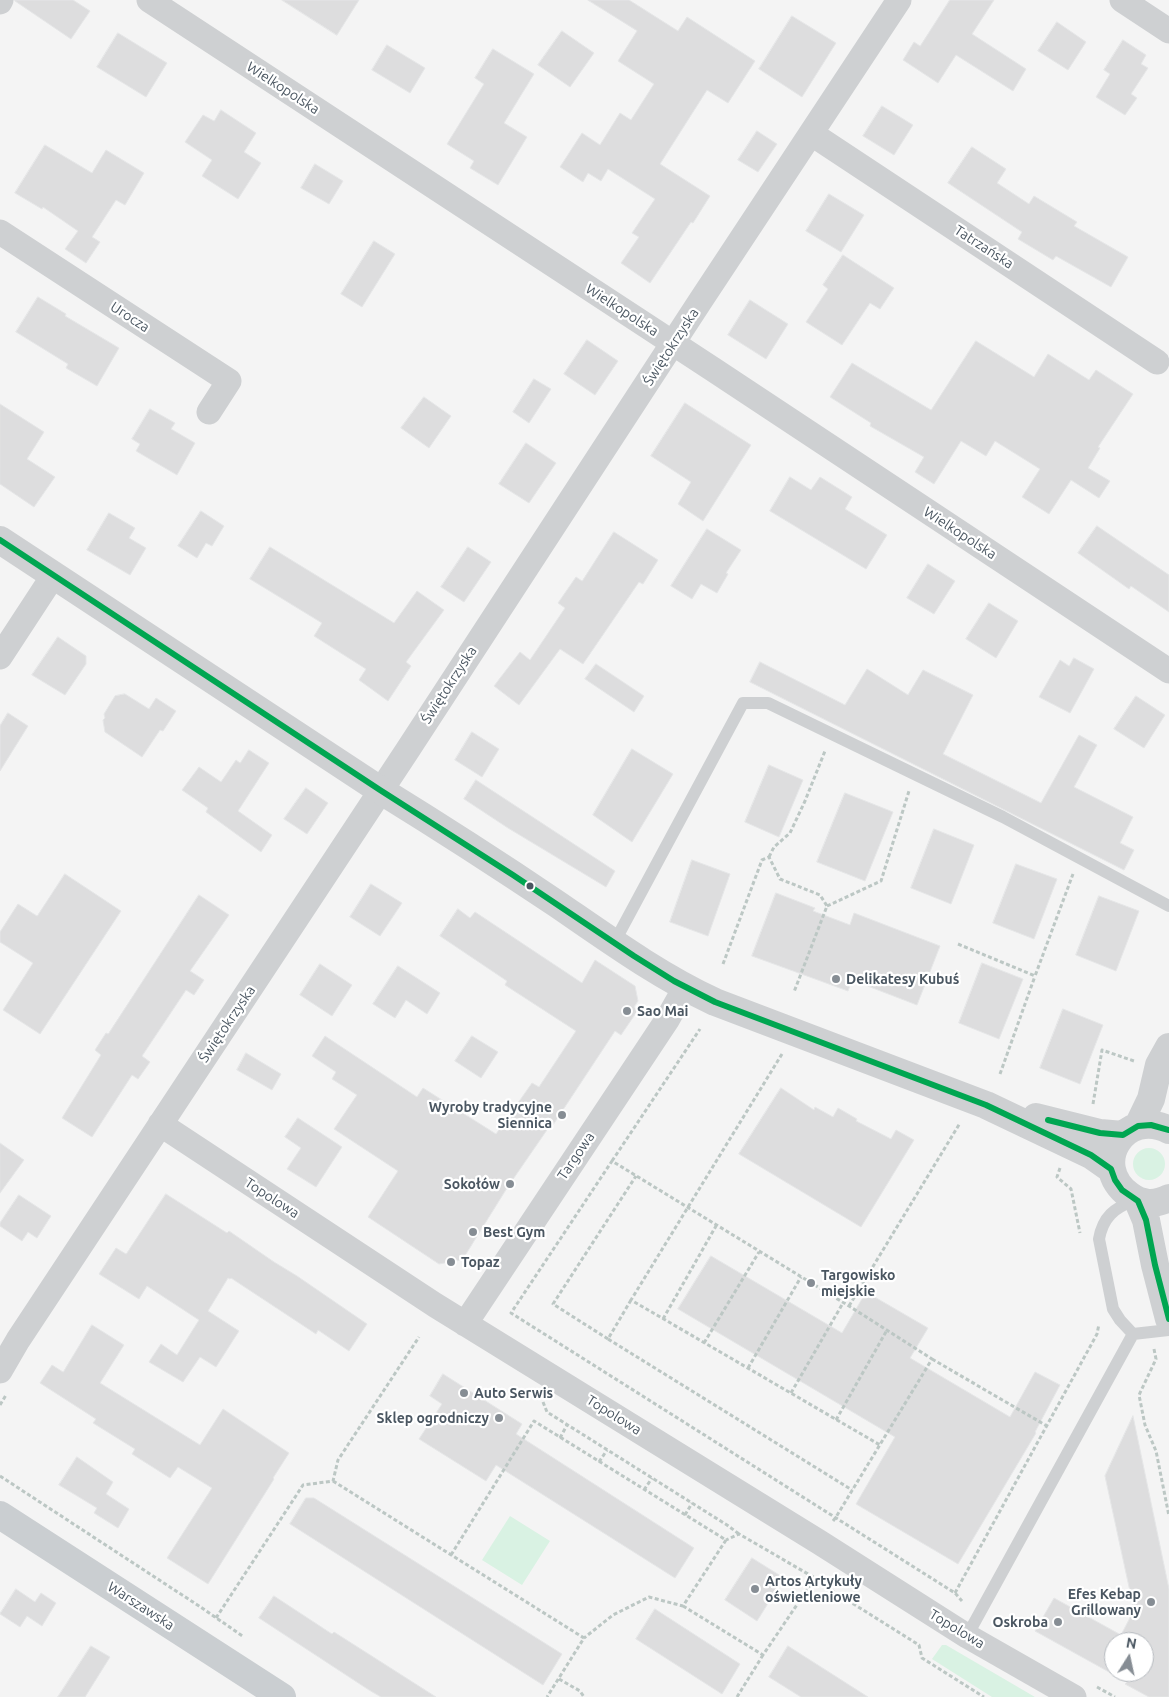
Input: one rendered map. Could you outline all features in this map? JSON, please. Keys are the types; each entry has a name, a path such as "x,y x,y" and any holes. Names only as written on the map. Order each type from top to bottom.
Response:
{"main road":[{"name":"Warszawska","path":"0,1515 282,1697"}],"street":[{"name":"Wielkopolska","path":"149,0 1169,671"},
{"name":"Świętokrzyska","path":"4,1382 18,1340 899,0"},
{"path":"1122,0 1169,31"},
{"name":"Tatrzańska","path":"812,134 1157,362"},
{"name":"Urocza","path":"0,232 229,381 210,412"},
{"path":"0,540 614,943 686,988 715,1002 986,1105 1090,1155 1111,1169"},
{"path":"0,657 53,576"},
{"name":"Targowa","path":"465,1324 667,1020 686,988"},
{"path":"1169,1047 1159,1065 1151,1099 1130,1130 1115,1144 1111,1156 1111,1169 1115,1180 1122,1190 1136,1200 1149,1204 1169,1198"},
{"path":"986,1105 1100,1134 1151,1125 1169,1130"},
{"name":"Topolowa","path":"160,1124 465,1324 818,1542 972,1628 1074,1697"},
{"path":"1136,1200 1146,1220 1169,1319"}],"lane":[{"path":"614,943 743,703 768,703 1003,817 1169,906"},
{"path":"1133,1334 1113,1309 1099,1240 1101,1228 1106,1220 1121,1205 1136,1200"},
{"path":"1133,1334 1169,1330"},
{"path":"972,1628 1133,1334"}],"path":[{"path":"723,964 762,860 769,857 774,847 790,833 825,752 836,736"},
{"path":"794,992 827,906 881,881 914,774"},
{"path":"769,857 780,879 820,895 827,906"},
{"path":"1000,1074 1079,858"},
{"path":"958,944 1035,976"},
{"path":"700,1029 511,1312 955,1593 972,1628"},
{"path":"1092,1110 1102,1050 1134,1062"},
{"path":"608,1339 784,1051"},
{"path":"849,1306 961,1121"},
{"path":"612,1161 932,1359 1047,1426"},
{"path":"636,1176 553,1304 852,1490"},
{"path":"663,1319 716,1226"},
{"path":"704,1343 759,1252"},
{"path":"748,1368 800,1277"},
{"path":"632,1300 880,1445"},
{"path":"791,1394 843,1303"},
{"path":"955,1593 1097,1334 1098,1324"},
{"path":"836,1420 887,1330"},
{"path":"333,1481 338,1460 419,1336"},
{"path":"818,1542 836,1517 932,1359"},
{"path":"0,1406 4,1382"},
{"path":"542,1396 547,1412 739,1534 815,1578 919,1646 922,1658 984,1697"},
{"path":"451,1555 534,1422 726,1540"},
{"path":"560,1438 567,1425"},
{"path":"599,1462 607,1450"},
{"path":"0,1476 244,1638"},
{"path":"644,1490 652,1478"},
{"path":"216,1618 303,1485 333,1481 584,1638"},
{"path":"686,1515 692,1503"},
{"path":"683,1606 726,1540 739,1534"},
{"path":"737,1697 815,1578"},
{"path":"547,1697 584,1638 613,1615 648,1597 683,1606 763,1655"},
{"path":"559,1678 580,1691 584,1697"}],"green space":[{"path":"1149,1148 1161,1152 1165,1164 1161,1176 1149,1180 1137,1176 1133,1164 1137,1152"},
{"path":"510,1516 550,1541 522,1585 482,1560"},
{"path":"942,1645 946,1645 1035,1697 992,1697 932,1659"}],"building":[{"path":"15,0 73,0 90,11 71,39"},
{"path":"282,0 359,0 337,35"},
{"path":"588,0 629,0 678,31 687,17 755,61 728,103 707,90 660,164 710,196 650,283 621,263 639,237 632,233 655,199 608,169 601,181 588,173 583,182 560,167 582,133 600,145 620,113 631,120 654,84 618,61 637,31"},
{"path":"950,0 994,0 972,34 1026,69 1013,91 956,55 938,83 903,60 914,42 920,46"},
{"path":"792,16 836,43 802,97 759,69"},
{"path":"1057,22 1086,42 1068,70 1038,51"},
{"path":"562,31 594,53 570,87 538,65"},
{"path":"118,33 167,63 146,97 97,67"},
{"path":"1123,40 1146,55 1141,64 1148,68 1131,94 1137,98 1125,115 1096,97 1110,74 1104,70"},
{"path":"387,45 425,68 410,93 372,70"},
{"path":"493,49 534,74 504,123 527,137 498,185 470,168 474,161 447,144 484,84 475,78"},
{"path":"882,106 913,125 894,155 863,136"},
{"path":"221,110 256,133 244,152 261,163 238,199 202,176 212,160 185,142 203,115 214,121"},
{"path":"757,131 777,144 758,172 738,160"},
{"path":"45,145 92,173 106,150 144,173 125,205 116,200 92,237 100,242 86,263 65,249 78,231 43,207 42,209 15,193"},
{"path":"972,147 1006,169 997,183 1029,204 1034,196 1077,222 1074,226 1128,257 1111,287 1056,256 1053,260 1018,239 1022,232 948,183"},
{"path":"315,164 343,181 329,204 301,188"},
{"path":"829,194 864,215 841,252 806,231"},
{"path":"374,241 395,254 362,307 341,294"},
{"path":"843,255 894,288 880,309 870,303 842,345 806,322 828,289 823,285"},
{"path":"38,297 66,314 65,316 119,348 97,386 66,368 68,364 16,332"},
{"path":"750,300 788,324 766,359 728,335"},
{"path":"587,340 618,361 595,395 564,374"},
{"path":"976,341 1034,377 1048,354 1089,380 1096,370 1133,394 1098,447 1100,448 1088,468 1110,481 1099,498 1071,480 1049,514 1022,497 1040,469 995,441 986,456 961,441 934,484 915,472 924,457 870,426 871,423 830,397 852,363 931,410"},
{"path":"534,379 551,389 529,423 513,412"},
{"path":"424,397 451,416 429,448 401,428"},
{"path":"685,403 751,445 703,521 678,504 691,482 651,456"},
{"path":"0,404 44,432 27,459 55,477 34,507 0,484"},
{"path":"150,409 175,423 171,429 195,443 177,475 136,451 140,444 132,439"},
{"path":"526,443 556,463 529,503 499,484"},
{"path":"790,477 811,490 820,477 852,497 845,509 887,535 866,569 770,511"},
{"path":"201,511 224,526 212,546 206,543 197,558 178,546"},
{"path":"109,513 135,528 129,538 146,548 130,575 87,550"},
{"path":"1097,526 1169,575 1169,612 1131,586 1129,589 1078,553"},
{"path":"707,529 741,550 726,573 728,574 717,593 701,584 692,599 671,586"},
{"path":"614,532 658,560 643,584 639,582 583,664 560,649 519,705 494,686 520,652 530,660 565,608 558,603 576,577 582,581"},
{"path":"270,547 394,623 417,591 444,610 406,662 411,666 388,701 359,680 366,669 314,636 322,623 250,579"},
{"path":"468,547 491,562 464,602 441,587"},
{"path":"928,564 955,581 934,614 907,598"},
{"path":"989,603 1018,621 996,658 966,639"},
{"path":"58,637 86,656 86,664 65,695 32,675"},
{"path":"1074,658 1094,669 1070,713 1039,697 1060,660 1069,666"},
{"path":"760,662 845,705 867,669 908,695 923,670 973,695 943,754 1041,803 1079,735 1097,745 1074,787 1133,817 1120,843 1134,850 1124,870 750,682"},
{"path":"596,664 644,696 634,712 585,679"},
{"path":"125,694 149,709 156,698 176,711 163,731 160,730 142,757 105,732 104,714 115,696"},
{"path":"1136,696 1165,715 1144,748 1114,729"},
{"path":"8,713 28,726 0,771 0,726"},
{"path":"472,732 499,749 482,777 455,760"},
{"path":"632,749 673,774 632,842 593,815"},
{"path":"249,750 269,763 238,811 272,835 261,852 206,812 208,808 182,790 199,767 221,782 236,760 240,763"},
{"path":"769,765 803,780 779,837 745,822"},
{"path":"476,780 615,871 606,887 464,799"},
{"path":"306,788 328,803 307,834 284,819"},
{"path":"845,793 893,812 865,881 817,862"},
{"path":"934,829 974,845 951,904 911,888"},
{"path":"692,860 730,874 708,936 670,922"},
{"path":"1016,864 1057,879 1034,939 993,923"},
{"path":"65,874 121,911 40,1034 3,1010 33,963 0,942 0,932 18,904 37,916"},
{"path":"371,884 402,903 380,936 350,917"},
{"path":"776,893 815,908 813,911 850,925 854,913 940,946 917,1005 852,980 848,991 752,956"},
{"path":"199,895 229,915 190,971 204,980 194,995 186,990 142,1056 150,1062 138,1079 132,1075 92,1137 62,1118 101,1055 95,1050 106,1033 108,1034"},
{"path":"1099,896 1139,911 1116,971 1076,955"},
{"path":"458,909 470,918 475,912 582,983 595,960 635,986 638,1001 634,1007 638,1010 621,1035 615,1031 551,1128 549,1127 507,1188 466,1254 461,1260 439,1264 368,1217 398,1171 334,1129 357,1095 332,1079 336,1072 312,1056 325,1036 417,1097 423,1088 496,1134 532,1083 539,1087 576,1031 505,985 507,981 440,936"},
{"path":"982,963 1023,979 999,1039 959,1023"},
{"path":"320,964 352,985 332,1016 300,995"},
{"path":"398,966 440,993 427,1014 406,1000 395,1018 373,1004"},
{"path":"1063,1009 1103,1025 1080,1084 1040,1068"},
{"path":"472,1036 498,1052 481,1078 455,1061"},
{"path":"246,1053 281,1074 272,1090 237,1070"},
{"path":"781,1088 814,1110 815,1107 833,1117 838,1108 857,1119 856,1121 891,1139 896,1130 914,1140 861,1227 739,1154"},
{"path":"298,1118 342,1147 316,1187 287,1169 301,1148 285,1137"},
{"path":"0,1143 24,1160 0,1193"},
{"path":"166,1194 227,1233 229,1231 367,1324 349,1351 318,1330 316,1334 231,1278 228,1278 208,1311 239,1331 216,1367 200,1357 183,1382 149,1362 161,1344 177,1355 199,1320 147,1286 139,1299 99,1274 116,1248 126,1254"},
{"path":"19,1195 51,1216 37,1238 28,1232 22,1241 0,1226 0,1223"},
{"path":"711,1256 842,1333 866,1292 928,1328 910,1358 1010,1417 1035,1372 1060,1385 1036,1433 958,1564 856,1504 895,1437 678,1309"},
{"path":"92,1325 124,1345 100,1383 200,1445 223,1409 289,1453 208,1584 167,1558 212,1488 178,1467 170,1478 132,1454 135,1449 93,1423 96,1419 40,1383 52,1365 63,1372"},
{"path":"443,1374 522,1424 516,1434 694,1548 675,1578 496,1465 486,1481 419,1439 442,1404 430,1396"},
{"path":"1133,1416 1169,1589 1169,1697 1149,1697 1125,1684 1127,1682 1154,1682 1154,1632 1123,1632 1134,1610 1105,1476"},
{"path":"77,1457 113,1482 106,1494 129,1509 118,1528 94,1513 97,1508 59,1485"},
{"path":"306,1498 314,1498 562,1654 543,1685 290,1524"},
{"name":"Artos Artykuły oświetleniowe","path":"752,1558 784,1578 757,1621 725,1600"},
{"path":"16,1589 35,1602 41,1593 56,1603 42,1626 27,1616 20,1627 0,1614"},
{"path":"274,1596 332,1634 334,1632 436,1697 381,1697 369,1690 259,1618"},
{"path":"1054,1598 1116,1632 1104,1632 1104,1669 1035,1631"},
{"path":"655,1609 740,1664 722,1694 636,1639"},
{"path":"91,1646 110,1657 85,1697 58,1697"},
{"path":"788,1646 868,1697 801,1697 769,1677"}],"transit line":[{"path":"0,540 674,981 715,1002 986,1105 1091,1155 1111,1169 1115,1180 1122,1190 1138,1201 1146,1220 1169,1319"},
{"path":"1048,1120 1100,1133 1123,1135 1138,1126 1151,1125 1169,1130"}],"place":[{"name":"Delikatesy Kubuś","path":"836,979"},
{"name":"Sao Mai","path":"627,1011"},
{"name":"Wyroby tradycyjne Siennica","path":"562,1115"},
{"name":"Sokołów","path":"510,1184"},
{"name":"Best Gym","path":"473,1232"},
{"name":"Topaz","path":"451,1262"},
{"name":"Targowisko miejskie","path":"811,1283"},
{"name":"Auto Serwis","path":"464,1393"},
{"name":"Sklep ogrodniczy","path":"499,1418"},
{"name":"Artos Artykuły oświetleniowe","path":"755,1589"},
{"name":"Efes Kebap Grillowany","path":"1151,1602"},
{"name":"Oskroba","path":"1058,1622"}]}
